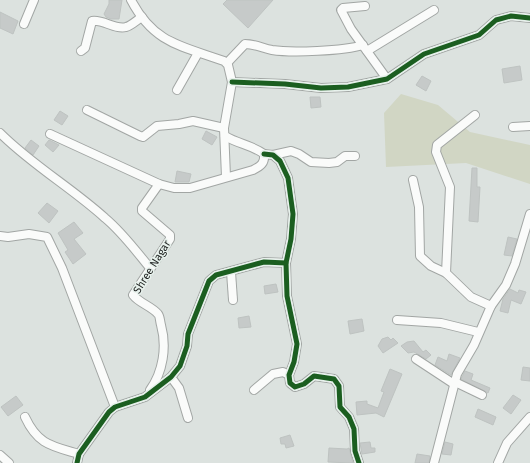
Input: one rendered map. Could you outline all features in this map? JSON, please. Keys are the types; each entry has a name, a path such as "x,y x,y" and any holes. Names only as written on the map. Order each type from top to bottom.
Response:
{"street":[{"path":"24,24 34,0"},
{"path":"131,0 142,17 157,33 172,43 227,63"},
{"path":"365,6 343,8 342,10 351,29 387,79"},
{"path":"227,63 245,44 256,44 272,50 365,48 434,10"},
{"path":"232,82 285,84 321,88 348,87 387,79 424,54 479,35 496,20 511,16 530,18"},
{"path":"81,51 85,48 92,21 96,20 121,28 126,27 142,17"},
{"path":"177,90 198,53"},
{"path":"226,177 225,132 232,82 227,63"},
{"path":"87,110 143,137 157,126 193,121 225,132 233,141 256,148 264,154 273,156 280,161 288,178 293,214 291,239 286,263 287,296 296,344 294,362 289,375 290,383 295,387 304,384 314,376 334,379 339,386 340,407 349,417 354,429 355,451 359,463"},
{"path":"446,272 450,187 436,152 438,145 474,115"},
{"path":"513,127 530,126"},
{"path":"0,133 15,148 47,170 105,218 150,268"},
{"path":"50,134 159,184 174,188 190,188 253,170 261,166 264,160 264,154"},
{"path":"273,156 291,151 300,154 311,162 329,163 337,162 345,156 355,156"},
{"path":"413,180 419,207 420,256 431,266 446,272 471,297 491,306"},
{"name":"Shree Nagar","path":"144,397 157,380 164,353 163,333 158,314 133,295 170,239 170,235 142,211 142,208 159,184"},
{"path":"434,463 457,374 474,345 478,332 491,306 506,285 515,264 530,214"},
{"path":"0,236 8,237 29,234 47,237 62,268 115,406"},
{"path":"77,463 79,454 108,412 115,406 144,397 171,377 180,366 187,346 188,334 209,281 216,275 264,262 286,263"},
{"path":"231,272 233,300"},
{"path":"398,320 441,323 478,332"},
{"path":"416,359 455,383 482,395"},
{"path":"254,390 273,374 284,372 289,375"},
{"path":"171,377 179,388 188,418"},
{"path":"26,417 32,431 46,444 79,454"},
{"path":"498,463 507,442 530,417"},
{"path":"0,455 9,463"}],"green space":[{"path":"401,94 438,105 470,132 530,145 530,184 466,163 386,167 384,113"}],"building":[{"path":"109,0 122,0 119,19 111,19 106,17 104,14 109,4"},
{"path":"227,0 273,0 248,28 223,4"},
{"path":"0,12 18,21 13,34 0,28"},
{"path":"520,66 522,80 504,83 502,69"},
{"path":"422,76 431,81 426,91 416,85"},
{"path":"310,97 320,97 321,107 311,108"},
{"path":"60,111 68,116 62,125 54,120"},
{"path":"206,131 217,137 212,145 202,139"},
{"path":"31,140 39,146 33,155 25,148"},
{"path":"49,140 59,145 53,152 45,145"},
{"path":"472,168 477,168 477,187 480,187 478,222 469,221"},
{"path":"177,171 191,174 189,182 175,182"},
{"path":"47,203 58,211 49,223 38,213"},
{"path":"74,222 83,233 74,239 86,254 73,264 65,252 68,250 58,233"},
{"path":"508,237 517,239 512,256 504,255"},
{"path":"276,284 278,292 265,294 264,286"},
{"path":"510,289 518,293 519,290 526,292 521,304 511,300 508,313 500,311 503,299"},
{"path":"249,316 251,327 239,328 238,318"},
{"path":"362,319 364,331 350,334 348,321"},
{"path":"388,337 391,340 393,338 398,343 383,353 378,346 382,339"},
{"path":"414,341 423,352 426,350 431,355 426,359 414,352 408,353 401,346 407,342"},
{"path":"449,354 460,358 451,375 435,365 438,357 447,361"},
{"path":"523,367 530,368 530,381 521,380"},
{"path":"390,369 402,374 384,417 376,413 357,415 356,402 367,401 367,404 378,408 384,392 381,391"},
{"path":"465,371 473,374 471,380 490,388 488,393 461,379"},
{"path":"513,395 521,400 511,414 503,408"},
{"path":"16,396 23,405 8,416 1,407"},
{"path":"478,409 496,417 493,425 475,417"},
{"path":"290,435 294,446 286,448 285,444 281,444 280,438"},
{"path":"370,442 371,448 375,448 375,452 362,454 360,443"},
{"path":"445,442 453,444 451,455 442,454"},
{"path":"329,448 349,448 353,463 328,462"},
{"path":"417,454 430,456 429,463 415,463"}],"cycle path":[{"path":"232,82 285,84 321,88 348,87 387,79 424,54 479,35 496,20 511,16 530,18"},
{"path":"264,154 273,155 280,161 288,178 293,214 291,239 286,263 287,296 297,344 294,362 289,375 290,383 295,387 304,384 314,376 334,379 339,386 340,407 349,417 354,429 355,451 359,463"},
{"path":"77,463 79,454 109,412 115,407 145,397 171,377 180,366 187,346 188,334 209,281 216,275 264,262 286,263"}]}
